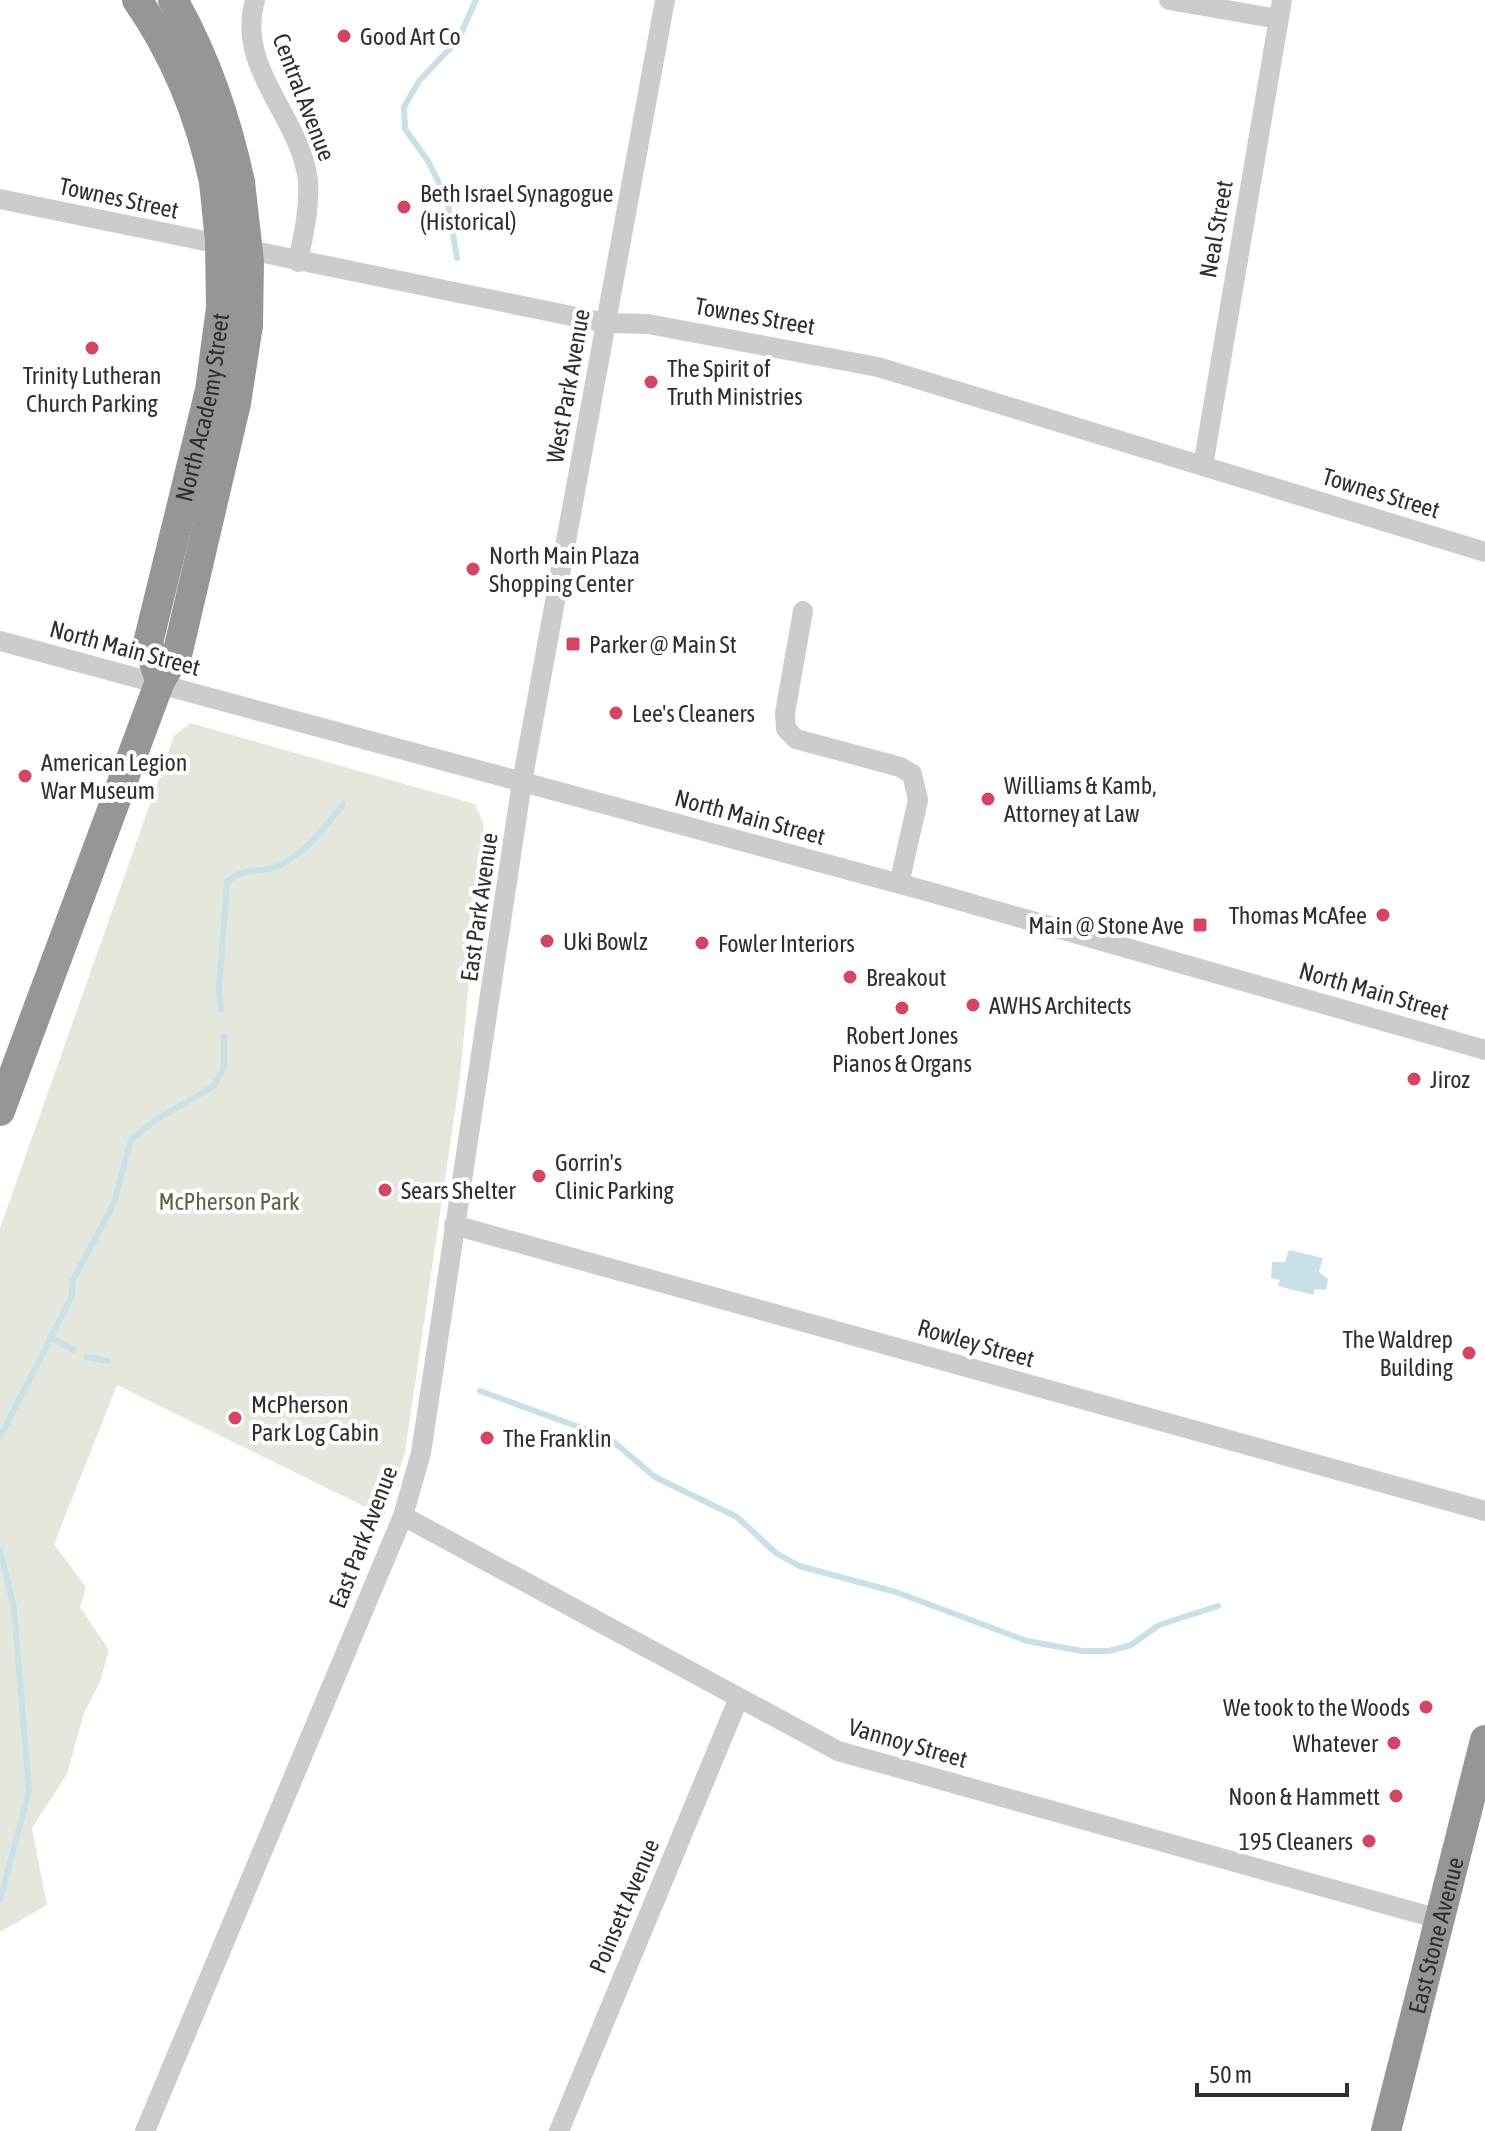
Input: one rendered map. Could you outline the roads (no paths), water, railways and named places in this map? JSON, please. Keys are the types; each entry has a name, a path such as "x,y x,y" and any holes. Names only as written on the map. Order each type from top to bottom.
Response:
{"highway":[{"name":"North Academy Street","path":"137,0 180,71 202,132 227,182 220,241 221,308 210,390 148,643 160,681"},
{"name":"North Academy Street","path":"0,1111 160,681 178,651 236,403 248,325 249,262 227,182 221,103 207,66 173,0"},
{"name":"East Stone Avenue","path":"1386,2131 1485,1740"}],"street":[{"name":"Central Avenue","path":"255,0 249,20 253,50 308,180 298,262"},
{"name":"West Park Avenue","path":"522,782 665,0"},
{"path":"1169,0 1280,10"},
{"name":"Neal Street","path":"1203,466 1280,10"},
{"name":"Townes Street","path":"0,199 606,323 648,324 852,361 1485,552"},
{"path":"803,611 785,713 786,729 796,739 900,767 912,774 918,800 899,884"},
{"name":"North Main Street","path":"0,641 160,681 188,693 899,884 1485,1050"},
{"name":"East Park Avenue","path":"145,2131 403,1516 421,1453 454,1225 491,1006 522,782"},
{"name":"Rowley Street","path":"454,1225 1485,1511"},
{"name":"Vannoy Street","path":"403,1516 738,1700 838,1751 1439,1919"},
{"name":"Poinsett Avenue","path":"559,2131 738,1700"}],"water":[{"path":"1289,1250 1323,1258 1319,1272 1328,1279 1326,1290 1315,1289 1313,1295 1278,1286 1280,1280 1271,1278 1272,1262 1285,1262"}],"waterway":[{"path":"457,258 447,199 428,161 405,129 404,107 419,81 458,40 476,0"},
{"path":"221,1010 219,988 227,882 241,873 271,869 289,861 314,839 343,804"},
{"path":"0,1437 72,1296 72,1282 114,1203 131,1140 154,1121 214,1086 224,1068 224,1036"},
{"path":"50,1337 73,1350"},
{"path":"86,1357 108,1361"},
{"path":"480,1391 609,1438 655,1477 737,1517 776,1553 799,1566 896,1592 1027,1641 1082,1651 1109,1651 1131,1645 1159,1625 1218,1606"},
{"path":"0,1550 14,1608 29,1791 0,1900"}],"place":[{"name":"Good Art Co","path":"344,36"},
{"name":"Beth Israel Synagogue (Historical)","path":"404,207"},
{"name":"Trinity Lutheran Church Parking","path":"92,348"},
{"name":"The Spirit of Truth Ministries","path":"651,382"},
{"name":"North Main Plaza Shopping Center","path":"473,569"},
{"name":"Parker @ Main St","path":"573,644"},
{"name":"Lee's Cleaners","path":"616,713"},
{"name":"American Legion War Museum","path":"25,776"},
{"name":"Williams & Kamb, Attorney at Law","path":"988,799"},
{"name":"Thomas McAfee","path":"1383,915"},
{"name":"Main @ Stone Ave","path":"1200,925"},
{"name":"Uki Bowlz","path":"547,941"},
{"name":"Fowler Interiors","path":"702,943"},
{"name":"Breakout","path":"850,977"},
{"name":"AWHS Architects","path":"973,1005"},
{"name":"Robert Jones Pianos & Organs","path":"902,1008"},
{"name":"Jiroz","path":"1414,1079"},
{"name":"Gorrin's Clinic Parking","path":"539,1176"},
{"name":"Sears Shelter","path":"385,1190"},
{"name":"The Waldrep Building","path":"1469,1353"},
{"name":"McPherson Park Log Cabin","path":"235,1418"},
{"name":"The Franklin","path":"487,1438"},
{"name":"We took to the Woods","path":"1426,1707"},
{"name":"Whatever","path":"1394,1743"},
{"name":"Noon & Hammett","path":"1396,1796"},
{"name":"195 Cleaners","path":"1369,1841"}],"park label":[{"name":"McPherson Park","path":"229,1201"}]}
